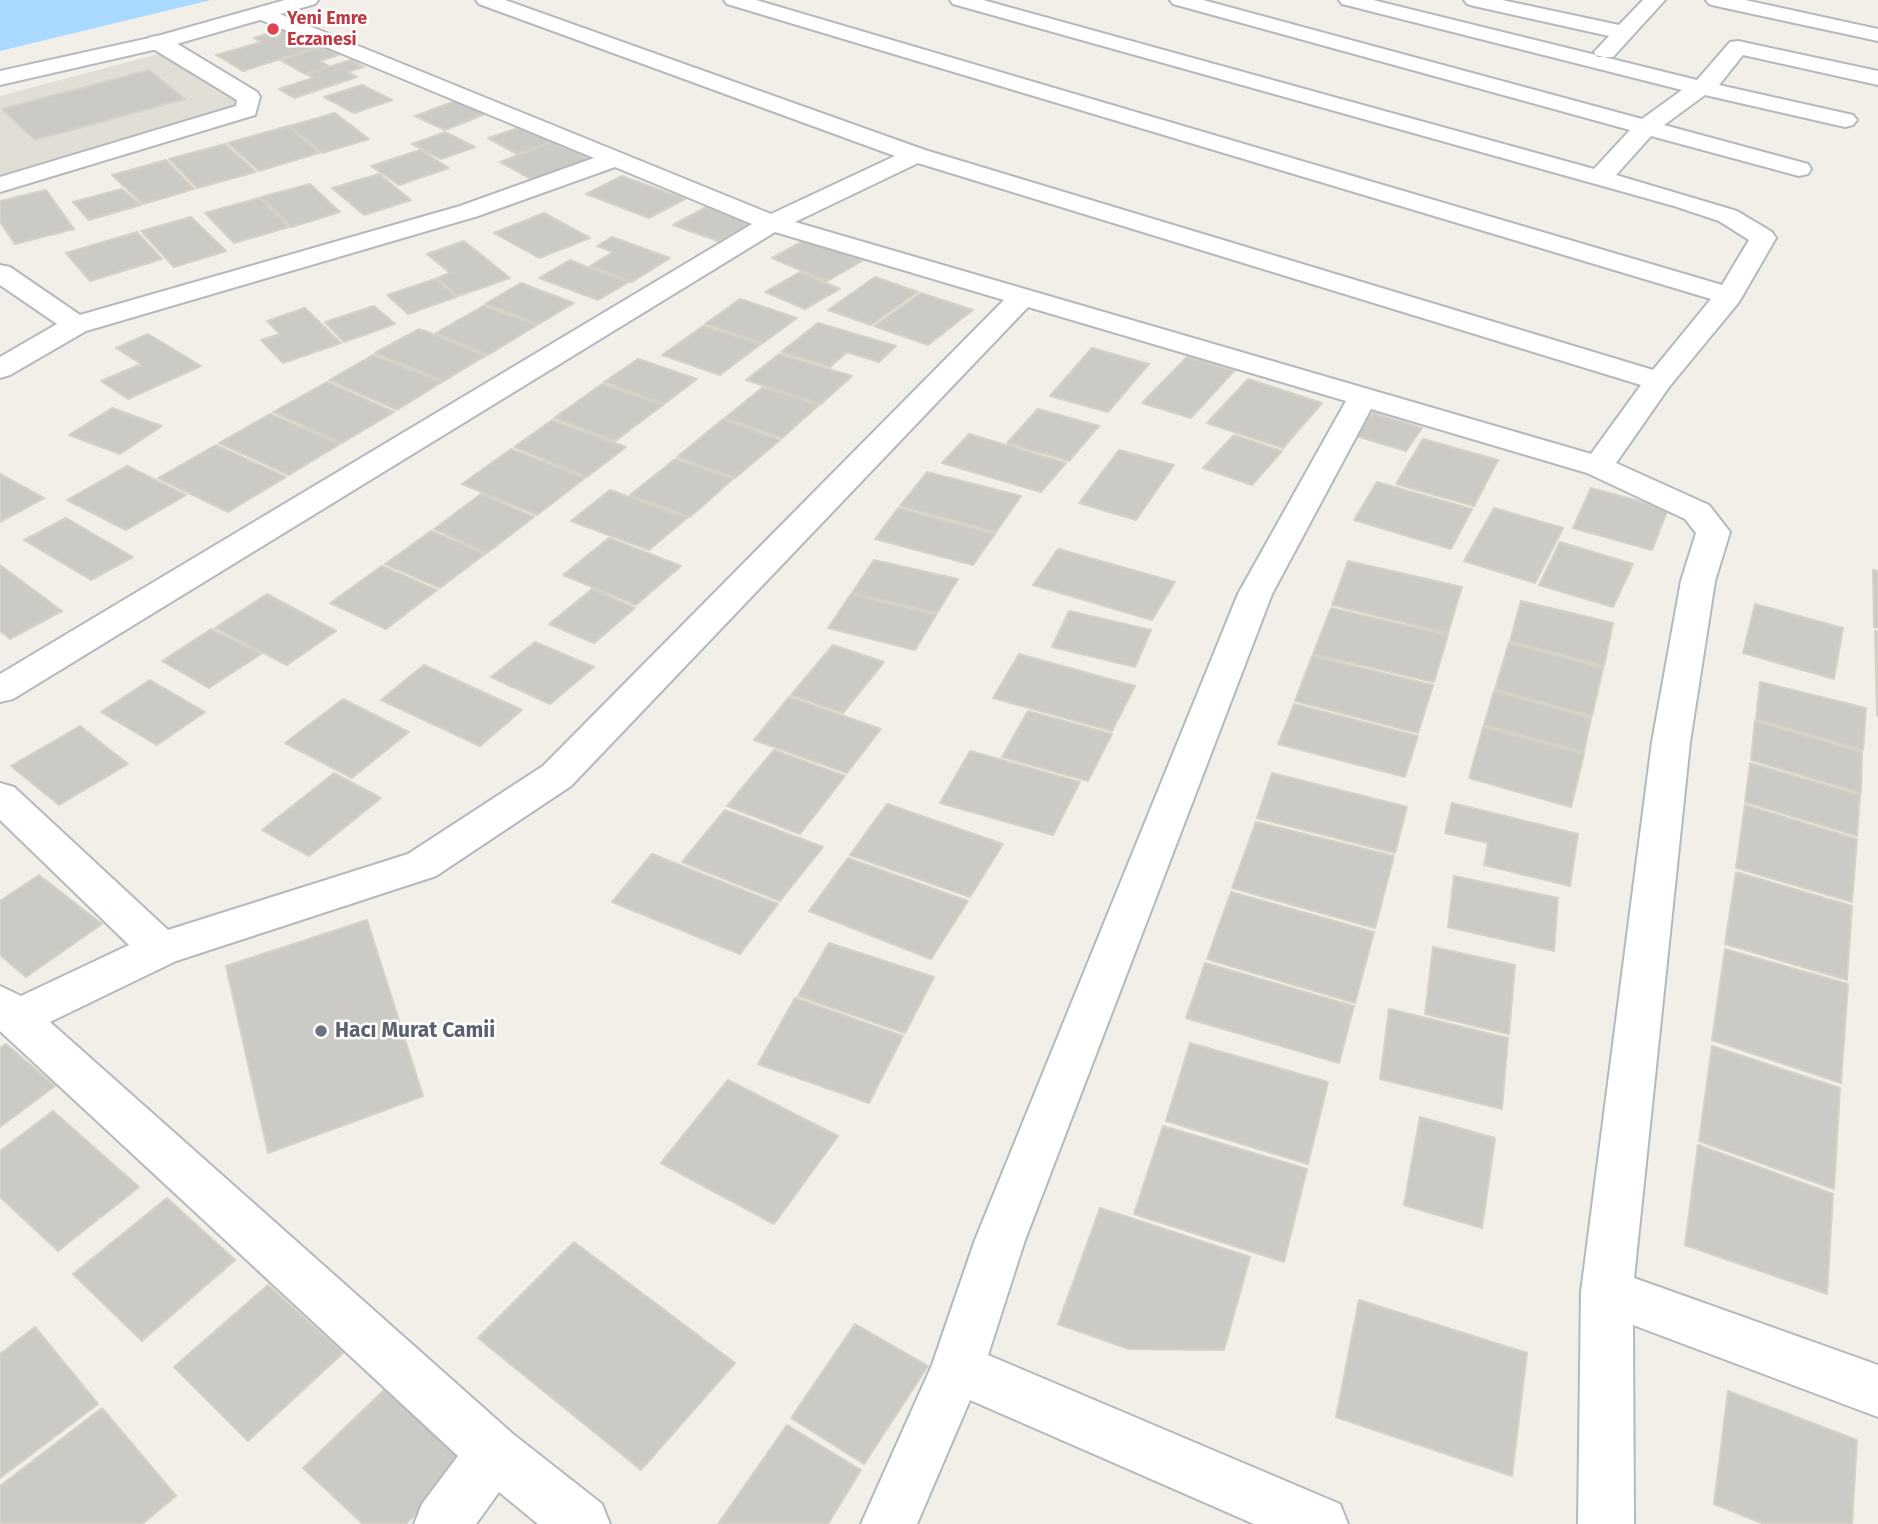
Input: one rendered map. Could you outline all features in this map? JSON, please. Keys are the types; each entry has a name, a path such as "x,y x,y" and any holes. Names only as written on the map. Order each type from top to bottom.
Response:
{"street":[{"path":"0,78 158,42 308,0"},
{"path":"486,0 916,155 1659,381"},
{"path":"734,0 1728,296"},
{"path":"960,0 1728,216 1763,238 1728,296 1659,381 1598,466"},
{"path":"1180,0 1799,169"},
{"path":"1349,0 1596,63 1844,120"},
{"path":"1474,0 1622,32"},
{"path":"1596,63 1622,32 1655,0"},
{"path":"1716,0 1878,35"},
{"path":"263,14 772,223 1598,466 1697,512 1713,532 1698,580 1671,742 1607,1292 1606,1524"},
{"path":"0,185 247,110 249,97 158,42"},
{"path":"1599,178 1645,128 1711,80 1738,47 1878,78"},
{"path":"0,690 772,223 916,155"},
{"path":"0,369 76,326 469,211 614,159"},
{"path":"0,273 76,326"},
{"path":"582,1524 494,1453 8,1012 161,949 422,865 557,776 1022,297"},
{"path":"889,1524 957,1368 1000,1240 1255,594 1364,395"},
{"path":"0,797 161,949"},
{"path":"1607,1292 1878,1391"},
{"path":"957,1368 1320,1524"},
{"path":"442,1524 494,1453"}],"shaded area":[{"path":"166,52 240,104 0,179 0,96"}],"water":[{"path":"0,0 211,0 0,51"}],"building":[{"path":"285,28 320,46 243,71 216,55 262,42 254,38"},
{"path":"323,47 338,55 320,61 329,66 305,74 280,60"},
{"path":"351,60 364,67 347,72 357,77 294,98 279,89 313,78 306,74"},
{"path":"149,70 185,99 35,140 2,109"},
{"path":"362,85 392,100 354,113 324,97"},
{"path":"458,100 488,113 445,130 415,116"},
{"path":"335,113 369,139 322,153 290,126"},
{"path":"288,126 319,153 259,171 228,143"},
{"path":"524,126 553,141 517,154 488,138"},
{"path":"445,132 475,147 441,159 412,144"},
{"path":"554,141 588,159 533,180 500,162"},
{"path":"225,144 256,172 197,188 169,159"},
{"path":"420,150 449,168 399,185 371,166"},
{"path":"166,160 194,189 143,204 112,175"},
{"path":"379,174 411,200 364,215 332,188"},
{"path":"622,176 685,199 649,218 586,194"},
{"path":"310,184 340,212 291,227 261,197"},
{"path":"122,189 141,205 89,220 73,202"},
{"path":"46,190 74,229 15,244 0,222 0,201"},
{"path":"259,198 289,227 234,243 205,213"},
{"path":"706,207 750,223 718,241 673,225"},
{"path":"544,213 590,238 539,258 494,233"},
{"path":"191,217 226,251 174,267 141,231"},
{"path":"137,232 162,259 90,281 66,253"},
{"path":"612,237 670,258 632,282 590,266 613,252 597,246"},
{"path":"807,239 862,261 827,281 772,258"},
{"path":"464,241 510,278 458,296 437,278 450,273 427,254"},
{"path":"570,260 629,282 598,300 539,278"},
{"path":"800,272 840,289 805,309 765,292"},
{"path":"875,277 918,292 871,325 828,310"},
{"path":"435,279 456,297 408,314 387,295"},
{"path":"521,283 574,303 539,324 485,304"},
{"path":"921,293 973,310 928,345 874,326"},
{"path":"740,299 797,318 763,343 705,324"},
{"path":"374,306 395,324 344,342 325,322"},
{"path":"483,306 537,325 488,355 436,333"},
{"path":"305,308 341,343 283,363 261,340 280,334 267,321"},
{"path":"818,323 896,346 879,362 847,352 830,367 781,352"},
{"path":"703,326 761,344 720,375 662,355"},
{"path":"419,329 485,356 444,381 375,353"},
{"path":"148,334 201,366 128,399 101,381 141,364 116,348"},
{"path":"1092,348 1149,364 1108,412 1050,396"},
{"path":"779,354 852,376 821,404 746,380"},
{"path":"373,355 442,382 397,410 329,380"},
{"path":"1187,357 1234,371 1191,418 1142,403"},
{"path":"638,359 697,379 664,404 604,382"},
{"path":"1248,379 1322,403 1283,448 1207,423"},
{"path":"327,382 394,412 342,443 273,412"},
{"path":"602,384 663,405 615,441 554,418"},
{"path":"763,387 819,405 782,438 725,418"},
{"path":"112,408 162,426 120,454 69,435"},
{"path":"1038,409 1099,426 1069,461 1007,443"},
{"path":"1373,413 1422,428 1406,451 1356,436"},
{"path":"270,414 340,444 289,475 219,443"},
{"path":"723,419 780,440 735,478 677,457"},
{"path":"552,420 626,447 587,477 514,447"},
{"path":"969,434 1066,463 1041,492 942,463"},
{"path":"1234,435 1282,451 1252,485 1203,468"},
{"path":"1423,439 1498,460 1474,506 1396,484"},
{"path":"216,445 286,477 228,512 158,478"},
{"path":"511,449 585,478 537,515 462,484"},
{"path":"1119,450 1174,465 1136,520 1079,503"},
{"path":"675,459 733,479 690,517 630,495"},
{"path":"127,466 186,495 126,530 67,500"},
{"path":"927,472 1021,496 996,532 900,506"},
{"path":"0,474 44,498 0,522"},
{"path":"1377,482 1472,509 1451,549 1354,520"},
{"path":"1591,488 1668,509 1652,550 1573,528"},
{"path":"610,490 687,518 649,550 571,521"},
{"path":"481,494 534,517 487,553 434,529"},
{"path":"898,508 995,534 973,565 875,539"},
{"path":"1494,508 1563,528 1535,583 1464,561"},
{"path":"66,518 133,557 91,580 24,540"},
{"path":"431,531 485,554 440,588 385,564"},
{"path":"609,538 681,566 636,605 563,575"},
{"path":"1560,542 1633,564 1613,607 1539,585"},
{"path":"1058,549 1175,582 1152,620 1033,585"},
{"path":"874,560 958,579 937,613 852,593"},
{"path":"1348,561 1462,587 1448,633 1332,605"},
{"path":"0,565 62,611 10,639 0,631"},
{"path":"382,566 437,590 386,629 330,603"},
{"path":"1873,570 1878,571 1878,628 1874,627"},
{"path":"592,589 635,608 594,643 549,624"},
{"path":"267,594 336,631 287,665 215,628"},
{"path":"851,594 936,615 915,650 828,628"},
{"path":"1521,601 1613,623 1604,666 1510,641"},
{"path":"1755,604 1843,628 1834,679 1743,653"},
{"path":"1331,608 1448,635 1434,682 1313,654"},
{"path":"1069,611 1151,630 1135,667 1052,647"},
{"path":"211,629 261,654 209,688 162,661"},
{"path":"1875,631 1878,631 1878,716 1877,715"},
{"path":"535,642 594,667 550,704 491,677"},
{"path":"1509,643 1603,668 1592,716 1495,689"},
{"path":"833,645 884,662 843,713 791,695"},
{"path":"1019,654 1135,686 1112,731 993,698"},
{"path":"1312,656 1433,685 1418,733 1295,701"},
{"path":"424,665 522,710 480,746 381,700"},
{"path":"150,680 205,712 157,745 101,712"},
{"path":"1760,682 1866,708 1863,750 1756,719"},
{"path":"1494,691 1591,718 1584,752 1484,725"},
{"path":"789,697 881,729 847,773 754,740"},
{"path":"343,699 409,732 352,778 285,743"},
{"path":"1294,704 1418,736 1405,777 1278,744"},
{"path":"1028,711 1112,734 1088,781 1002,757"},
{"path":"1755,721 1862,752 1861,793 1751,760"},
{"path":"80,726 128,764 59,805 11,766"},
{"path":"1483,727 1584,754 1571,807 1469,778"},
{"path":"774,750 845,776 800,834 727,806"},
{"path":"970,751 1080,782 1053,835 940,803"},
{"path":"1750,763 1860,795 1857,836 1745,802"},
{"path":"334,773 381,798 309,856 262,830"},
{"path":"1272,773 1407,807 1395,853 1257,818"},
{"path":"1452,803 1578,834 1570,886 1484,865 1488,843 1445,833"},
{"path":"887,804 1003,844 970,897 850,855"},
{"path":"1745,805 1857,839 1852,902 1736,868"},
{"path":"725,810 823,847 780,901 682,862"},
{"path":"1256,822 1394,856 1375,928 1232,888"},
{"path":"652,854 778,904 740,954 612,902"},
{"path":"848,858 968,901 931,959 809,911"},
{"path":"1736,872 1852,906 1847,980 1725,944"},
{"path":"39,875 102,924 26,977 0,955 0,901"},
{"path":"1454,876 1558,898 1554,951 1448,927"},
{"path":"1231,892 1374,932 1355,1003 1207,959"},
{"name":"Hacı Murat Camii","path":"367,920 423,1096 268,1153 226,966"},
{"path":"829,943 934,977 905,1033 798,996"},
{"path":"1433,947 1515,965 1509,1034 1425,1014"},
{"path":"1725,949 1848,984 1841,1083 1712,1040"},
{"path":"1205,963 1354,1006 1339,1063 1186,1018"},
{"path":"795,998 903,1036 869,1103 758,1064"},
{"path":"1389,1009 1508,1038 1502,1109 1380,1079"},
{"path":"1190,1043 1328,1082 1308,1164 1166,1121"},
{"path":"6,1044 55,1086 0,1127 0,1048"},
{"path":"1712,1046 1840,1088 1834,1189 1699,1141"},
{"path":"728,1080 838,1136 774,1224 661,1163"},
{"path":"53,1111 139,1187 58,1251 0,1197 0,1151"},
{"path":"1420,1117 1495,1138 1482,1228 1404,1205"},
{"path":"1163,1126 1307,1169 1284,1262 1134,1214"},
{"path":"1698,1145 1833,1194 1827,1294 1685,1245"},
{"path":"167,1198 235,1260 142,1341 73,1274"},
{"path":"1100,1208 1250,1257 1224,1350 1129,1349 1058,1324"},
{"path":"574,1242 735,1363 641,1470 478,1338"},
{"path":"268,1285 343,1353 248,1441 174,1367"},
{"path":"1359,1300 1527,1353 1512,1476 1336,1417"},
{"path":"855,1324 928,1366 864,1464 791,1418"},
{"path":"35,1327 98,1404 0,1478 0,1354"},
{"path":"384,1390 466,1462 406,1524 363,1524 303,1468"},
{"path":"1728,1391 1857,1440 1852,1524 1764,1524 1714,1504"},
{"path":"102,1408 176,1496 142,1524 0,1524 0,1486"},
{"path":"787,1425 861,1470 828,1524 718,1524"}],"place":[{"name":"Yeni Emre Eczanesi","path":"273,29"},
{"name":"Hacı Murat Camii","path":"321,1031"}]}
